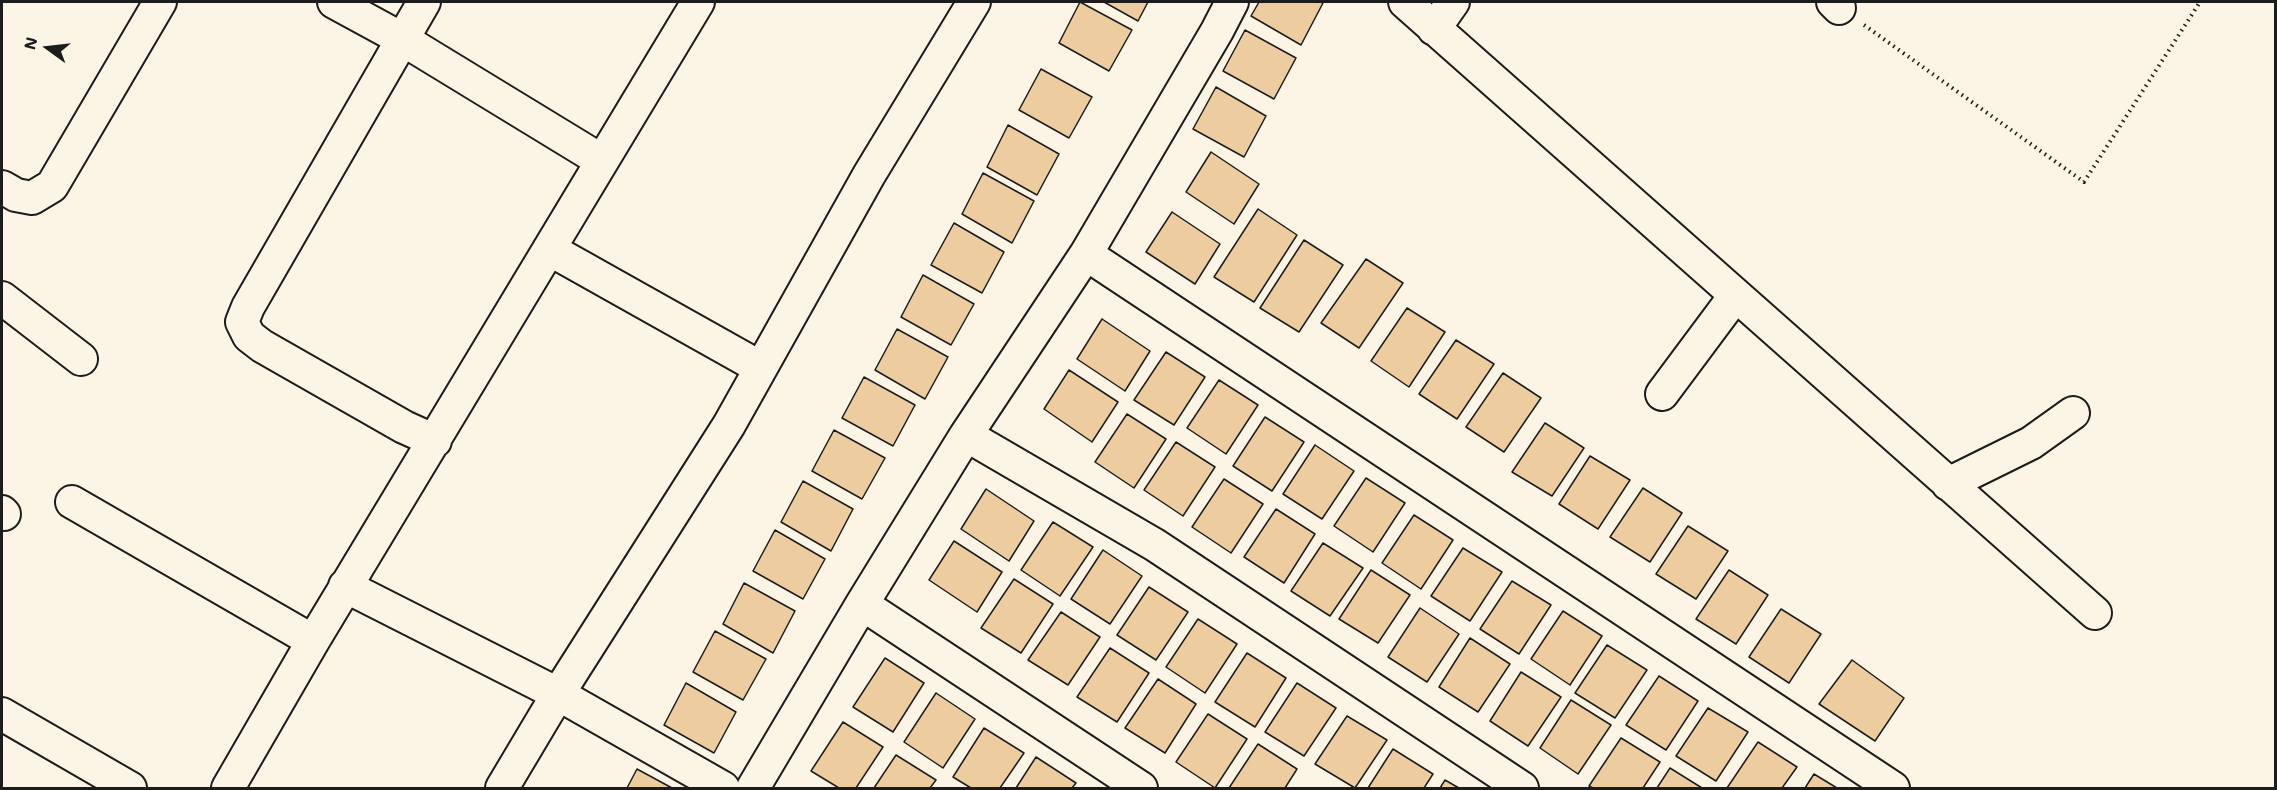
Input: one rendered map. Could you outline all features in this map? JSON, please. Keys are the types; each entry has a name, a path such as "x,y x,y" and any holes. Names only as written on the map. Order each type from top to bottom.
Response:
{"street":[{"path":"2,187 16,195 32,198 52,186 160,2"},
{"path":"334,2 402,39 602,160"},
{"path":"424,2 248,307 242,322 249,336 261,346 404,427 435,441"},
{"path":"228,789 345,586 435,441 698,2"},
{"path":"762,785 862,604 966,435 1086,254 1232,2"},
{"path":"1405,2 2095,613"},
{"path":"1434,28 1453,2"},
{"path":"502,789 558,694 729,425 963,5"},
{"path":"549,249 761,368"},
{"path":"1086,254 1893,789"},
{"path":"1662,394 1735,296"},
{"path":"2,298 81,359"},
{"path":"1948,484 2031,443 2073,413"},
{"path":"966,435 1155,545 1522,789"},
{"path":"72,502 313,641"},
{"path":"345,586 558,694 723,789"},
{"path":"862,604 1141,789"},
{"path":"2,714 130,789"}],"path":[{"path":"1836,5 2084,182 2200,2"}],"building":[{"path":"1080,2 1132,30 1109,71 1059,43"},
{"path":"1104,2 1148,2 1138,21"},
{"path":"1259,2 1323,3 1301,45 1251,16"},
{"path":"1245,30 1296,58 1274,99 1223,71"},
{"path":"1041,69 1092,97 1069,138 1019,110"},
{"path":"1216,87 1266,116 1244,157 1193,129"},
{"path":"1008,125 1059,154 1037,195 987,167"},
{"path":"1211,152 1259,184 1234,224 1186,192"},
{"path":"983,173 1034,201 1012,243 962,214"},
{"path":"1258,209 1297,235 1254,302 1214,277"},
{"path":"1172,212 1220,244 1195,284 1146,252"},
{"path":"954,223 1004,252 982,293 931,265"},
{"path":"1304,240 1343,265 1299,332 1260,308"},
{"path":"1366,259 1403,283 1359,348 1321,323"},
{"path":"923,275 974,304 951,345 901,317"},
{"path":"1407,308 1445,332 1409,387 1371,361"},
{"path":"1102,319 1150,351 1125,391 1077,359"},
{"path":"897,329 948,357 925,399 875,370"},
{"path":"1456,340 1494,364 1457,419 1419,394"},
{"path":"1166,352 1205,377 1174,425 1134,400"},
{"path":"1069,370 1118,402 1092,442 1044,409"},
{"path":"1503,373 1541,398 1504,452 1466,427"},
{"path":"864,377 915,405 893,446 842,418"},
{"path":"1219,380 1258,405 1226,454 1187,428"},
{"path":"1127,414 1166,439 1134,488 1095,462"},
{"path":"1265,417 1304,442 1272,491 1233,466"},
{"path":"1545,423 1584,448 1552,496 1512,472"},
{"path":"834,430 885,458 862,499 812,471"},
{"path":"1176,442 1215,467 1183,516 1144,490"},
{"path":"1315,445 1354,471 1322,519 1283,494"},
{"path":"1590,456 1630,480 1598,529 1559,504"},
{"path":"1366,478 1405,503 1373,552 1334,526"},
{"path":"1224,479 1263,504 1231,553 1192,527"},
{"path":"803,481 853,509 831,551 781,522"},
{"path":"1643,488 1682,513 1650,562 1610,537"},
{"path":"986,489 1034,521 1009,561 961,529"},
{"path":"1276,509 1315,534 1284,583 1244,557"},
{"path":"1414,515 1453,540 1421,589 1382,563"},
{"path":"1053,522 1093,547 1060,596 1021,570"},
{"path":"1688,526 1728,551 1696,599 1656,574"},
{"path":"775,530 825,559 803,599 753,571"},
{"path":"954,541 1002,572 977,612 929,580"},
{"path":"1323,543 1363,568 1330,616 1291,591"},
{"path":"1463,548 1502,572 1470,621 1431,596"},
{"path":"1103,550 1142,576 1110,624 1071,599"},
{"path":"1371,570 1410,595 1378,643 1339,619"},
{"path":"1729,570 1768,595 1736,644 1696,619"},
{"path":"1014,579 1053,604 1021,653 981,628"},
{"path":"1512,581 1551,605 1519,654 1480,629"},
{"path":"744,583 795,611 773,653 723,624"},
{"path":"1149,587 1188,612 1156,660 1117,635"},
{"path":"1420,608 1459,634 1427,682 1388,657"},
{"path":"1781,609 1821,634 1789,683 1749,657"},
{"path":"1563,611 1602,636 1570,685 1531,659"},
{"path":"1061,612 1100,637 1068,685 1028,660"},
{"path":"1198,619 1237,644 1205,693 1166,667"},
{"path":"715,631 766,659 743,700 693,672"},
{"path":"1470,638 1510,664 1478,712 1439,687"},
{"path":"1607,645 1647,670 1615,718 1575,693"},
{"path":"1110,648 1149,673 1117,722 1077,697"},
{"path":"1247,653 1286,678 1255,727 1215,702"},
{"path":"885,658 924,683 893,732 853,707"},
{"path":"1852,660 1904,698 1875,741 1819,704"},
{"path":"1521,672 1561,697 1528,746 1490,721"},
{"path":"1659,676 1698,701 1666,750 1626,725"},
{"path":"1158,679 1196,704 1165,753 1125,728"},
{"path":"686,683 736,712 714,753 664,725"},
{"path":"1297,683 1336,708 1304,756 1265,732"},
{"path":"936,693 975,719 943,768 904,742"},
{"path":"1571,700 1611,725 1578,774 1540,748"},
{"path":"1708,708 1748,732 1716,781 1676,756"},
{"path":"1208,714 1247,739 1215,788 1176,762"},
{"path":"1347,716 1387,740 1355,788 1315,764"},
{"path":"843,722 883,747 856,788 839,788 811,771"},
{"path":"984,728 1024,753 1000,788 971,788 953,777"},
{"path":"1621,738 1660,762 1643,788 1593,788 1589,786"},
{"path":"1758,742 1797,767 1782,788 1727,788"},
{"path":"1258,744 1297,769 1285,788 1229,788"},
{"path":"1393,749 1433,774 1424,788 1368,788"},
{"path":"896,755 936,780 930,788 874,788"},
{"path":"1036,757 1076,783 1072,788 1016,788"},
{"path":"1670,768 1702,788 1657,788"},
{"path":"637,769 672,788 627,788"},
{"path":"1814,774 1837,788 1805,788"},
{"path":"1445,780 1459,788 1440,788"}]}
